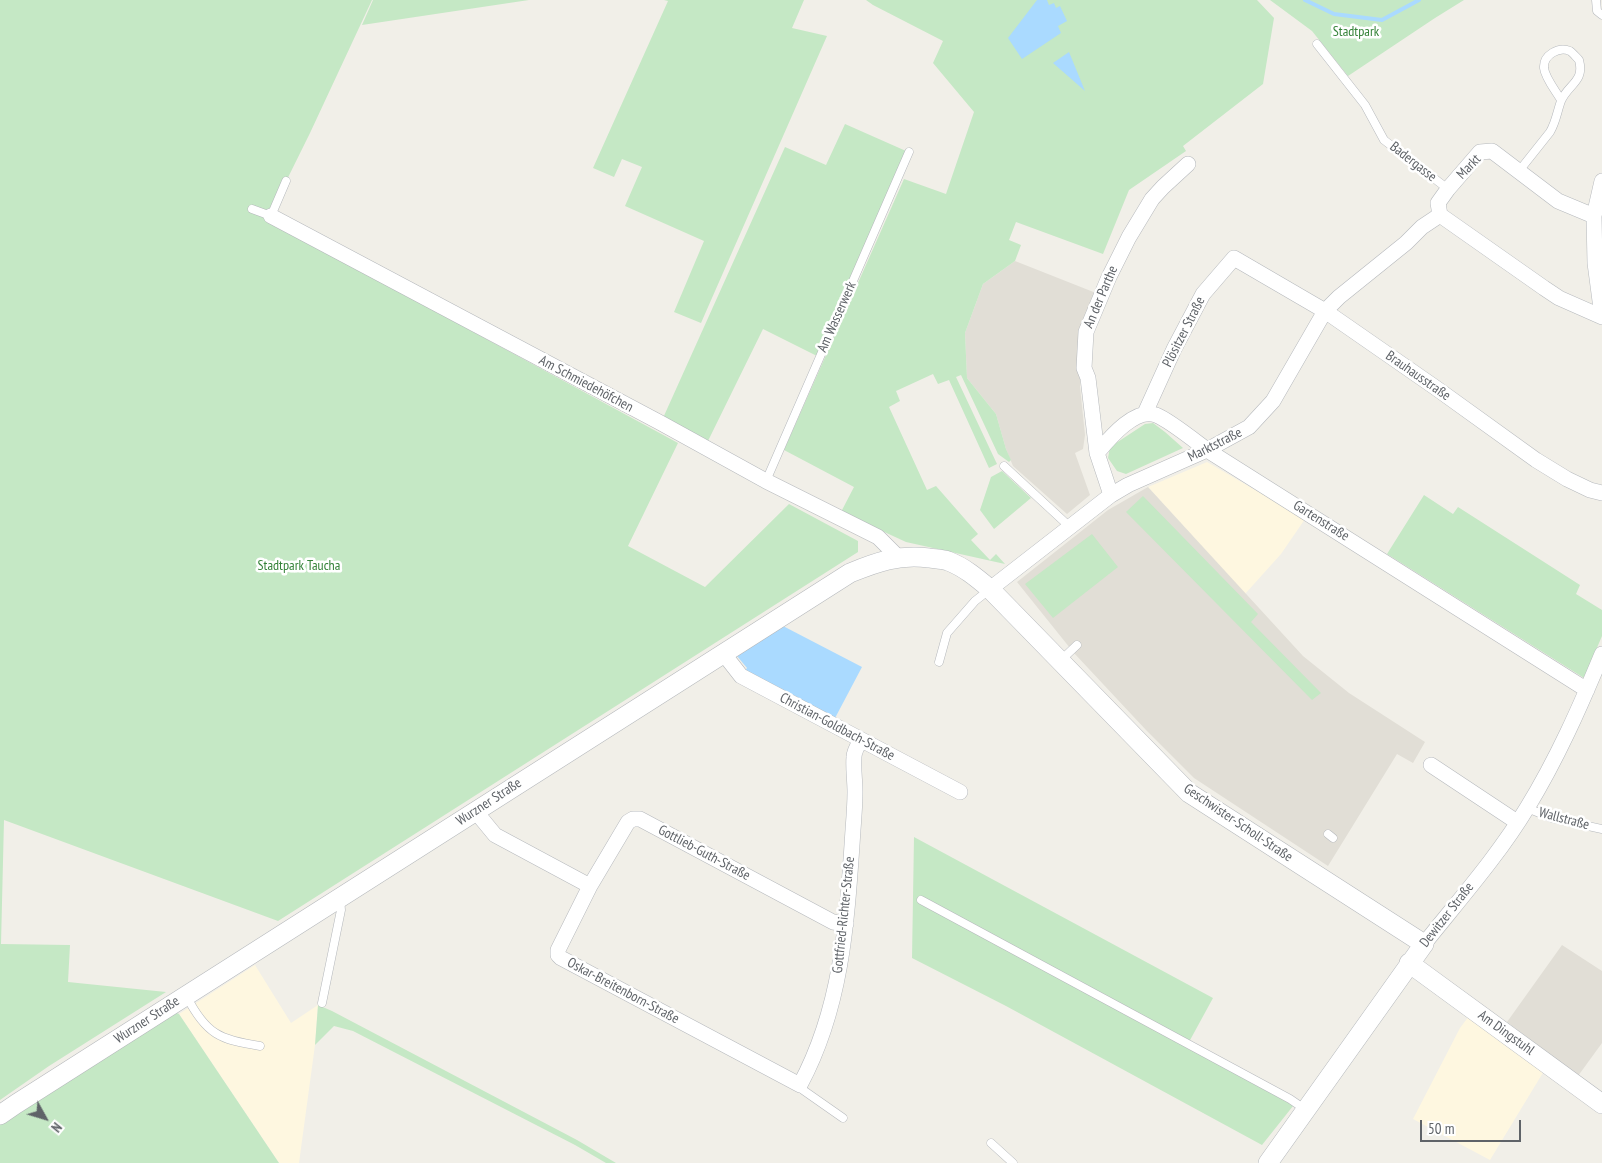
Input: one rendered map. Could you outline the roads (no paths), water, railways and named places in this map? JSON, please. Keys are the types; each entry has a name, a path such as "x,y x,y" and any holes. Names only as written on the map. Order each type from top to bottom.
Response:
{"street":[{"name":"Markt","path":"1440,214 1438,202 1448,189 1480,152 1492,151 1558,201 1594,216"},
{"name":"An der Parthe","path":"1097,453 1088,378 1084,368 1086,332 1109,276 1152,199 1188,164"},
{"path":"1602,181 1594,216 1595,264 1602,317"},
{"path":"1440,214 1558,298 1602,317"},
{"name":"Marktstraße","path":"990,589 1111,495 1128,485 1207,450 1249,427 1273,401 1325,311 1339,297 1440,214"},
{"name":"Am Schmiedehöfchen","path":"271,216 766,481 878,537 898,557"},
{"name":"Brauhausstraße","path":"1234,258 1325,311 1567,480 1602,493"},
{"name":"Plösitzer Straße","path":"1145,414 1174,349 1204,294 1234,258"},
{"path":"1111,495 1097,453 1115,432 1145,414"},
{"name":"Gartenstraße","path":"1145,414 1156,415 1207,450 1587,690"},
{"name":"Wurzner Straße","path":"0,1115 850,573 883,560 898,557 923,557 948,561 971,573 990,589"},
{"name":"Geschwister-Scholl-Straße","path":"990,589 1189,792 1424,944"},
{"name":"Christian-Goldbach-Straße","path":"723,653 741,676 960,792"},
{"name":"Dewitzer Straße","path":"1268,1163 1409,963 1503,843 1527,808 1560,749 1602,654"},
{"name":"Gottfried-Richter-Straße","path":"800,1085 819,1046 832,1006 841,962 846,924 855,791 854,756 861,740"},
{"path":"1431,765 1517,822"},
{"path":"478,809 481,818 495,835 590,886"},
{"name":"Gottlieb-Guth-Straße","path":"590,886 628,822 633,819 640,819 833,922 846,924"},
{"name":"Oskar-Breitenborn-Straße","path":"590,886 558,950 558,954 562,958 800,1085"},
{"name":"Am Dingstuhl","path":"1409,963 1602,1104"}],"lane":[{"path":"1596,0 1597,11 1602,16"},
{"name":"Badergasse","path":"1317,44 1365,105 1384,140 1448,189"},
{"path":"1519,171 1550,132 1561,100 1578,79 1581,72 1579,60 1569,51 1562,49 1551,53 1544,63 1545,74 1561,100"},
{"name":"Am Wasserwerk","path":"766,481 909,152"},
{"path":"252,209 271,216 286,180"},
{"path":"1004,466 1048,511 1070,527"},
{"path":"939,662 947,633 975,601 990,589"},
{"path":"1060,661 1077,645"},
{"name":"Wallstraße","path":"1527,808 1552,818 1602,829"},
{"path":"322,1003 341,910 340,897"},
{"path":"921,900 1273,1090 1306,1110"},
{"path":"186,995 195,1012 210,1030 234,1042 260,1046"},
{"path":"800,1085 803,1090 843,1118"},
{"path":"991,1143 1013,1163"}],"water":[{"path":"1037,0 1047,0 1049,5 1054,3 1056,8 1060,6 1067,21 1058,26 1061,33 1022,59 1008,38"},
{"path":"1069,52 1085,91 1053,63"},
{"path":"783,626 862,667 834,720 744,672 747,668 737,656"}],"waterway":[{"path":"1305,0 1334,14 1382,20 1419,0"}],"park label":[{"name":"Stadtpark","path":"1356,32"},
{"name":"Stadtpark Taucha","path":"299,566"}]}
